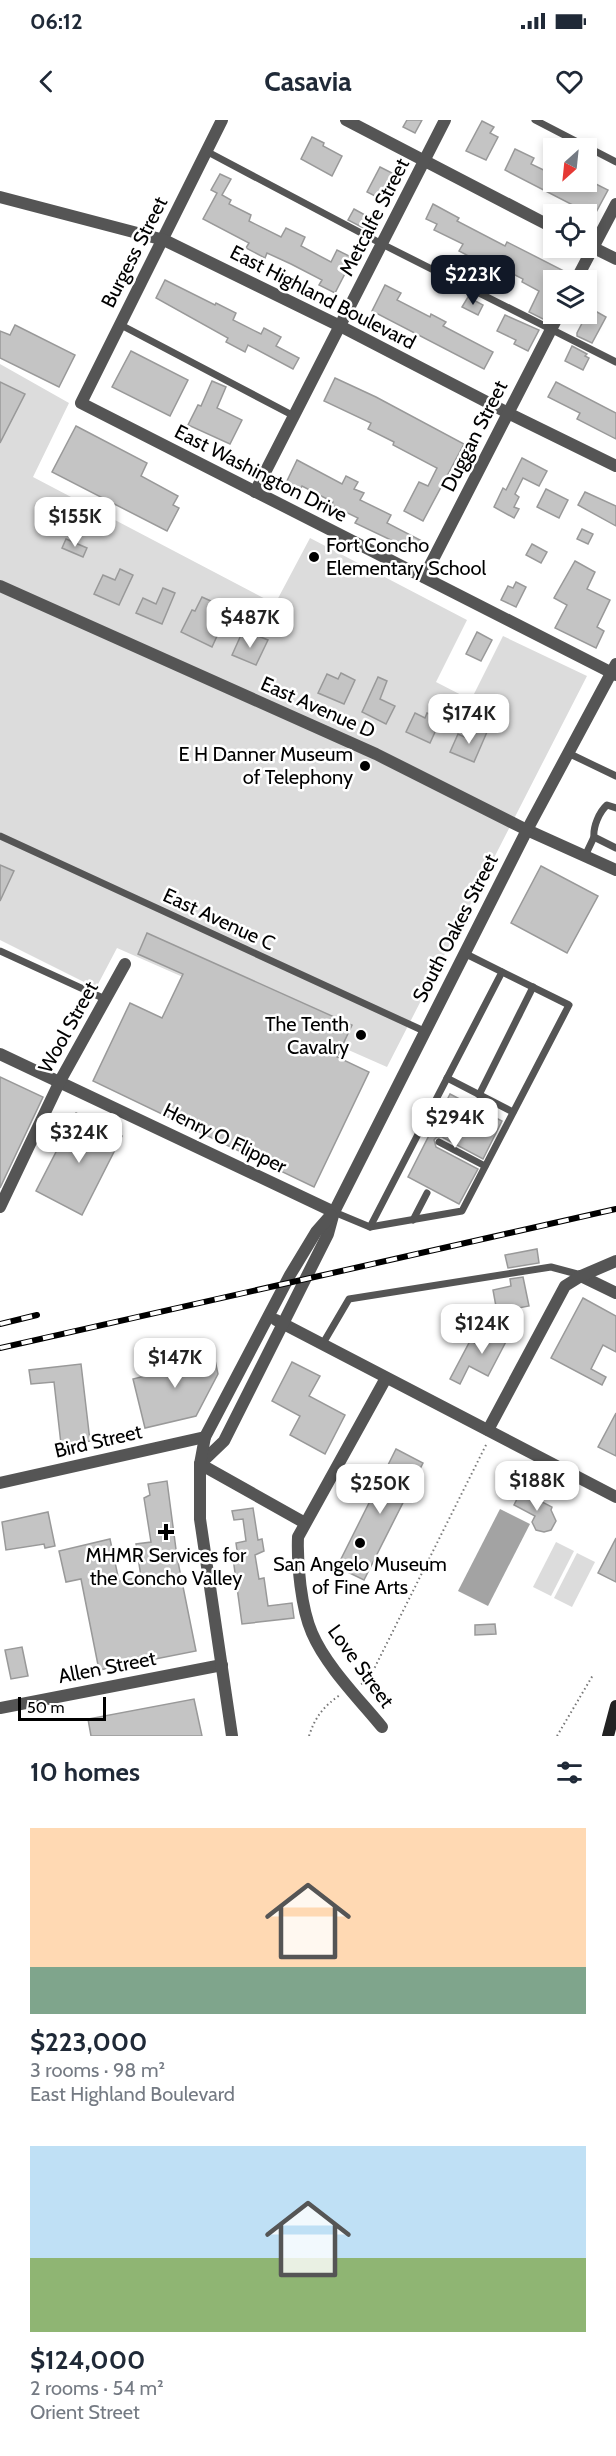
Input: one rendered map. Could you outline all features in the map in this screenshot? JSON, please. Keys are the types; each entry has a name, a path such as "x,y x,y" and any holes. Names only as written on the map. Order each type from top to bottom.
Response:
{"main road":[{"path":"608,1736 616,1706"}],"street":[{"name":"Burgess Street","path":"81,403 222,120"},
{"path":"346,120 543,222"},
{"name":"Metcalfe Street","path":"255,492 445,120"},
{"name":"East Highland Boulevard","path":"0,196 164,240 616,466"},
{"path":"597,235 616,204"},
{"path":"597,250 616,259"},
{"name":"Duggan Street","path":"424,577 553,324"},
{"name":"East Washington Drive","path":"81,403 614,671"},
{"name":"East Avenue D","path":"0,586 376,754 527,830 616,870"},
{"name":"South Oakes Street","path":"200,1464 224,1441 328,1234 334,1212 424,1031 527,830 614,671"},
{"name":"Wool Street","path":"1,1204 60,1081 125,964"},
{"name":"Henry O Flipper","path":"0,1054 334,1212"},
{"name":"South Oakes Street","path":"232,1735 200,1519 200,1464 205,1437 268,1316 316,1232 334,1212"},
{"path":"490,1431 550,1312 566,1286 581,1276 616,1261"},
{"path":"581,1276 616,1293"},
{"path":"268,1316 616,1497"},
{"name":"Love Street","path":"382,1727 327,1659 313,1636 308,1622 297,1551 298,1537 305,1523 386,1378"},
{"name":"Bird Street","path":"0,1484 205,1437"},
{"path":"200,1464 305,1523"},
{"name":"Allen Street","path":"0,1708 222,1665"}],"lane":[{"path":"535,120 616,162"},
{"path":"206,151 382,244 616,362"},
{"path":"119,324 294,416"},
{"path":"568,753 616,776"},
{"path":"585,856 603,809 607,805 616,808"},
{"name":"East Avenue C","path":"0,836 424,1031"},
{"path":"594,837 616,848"},
{"path":"0,951 105,999"},
{"path":"334,1212 370,1227 462,1211 569,1005 464,953"},
{"path":"370,1227 502,972"},
{"path":"479,1095 533,987"},
{"path":"447,1078 513,1112"},
{"path":"439,1142 485,1166"},
{"path":"413,1220 427,1193"},
{"path":"322,1345 349,1299 551,1267 581,1276"}],"path":[{"path":"309,1736 314,1722 325,1706 368,1681 490,1431"},
{"path":"557,1736 593,1675"}],"shaded area":[{"path":"0,364 69,403 33,477 275,604 310,538 467,620 436,682 471,700 503,636 587,676 387,1067 117,948 96,988 0,940"},
{"path":"500,1509 530,1524 488,1606 458,1591"},
{"path":"556,1542 574,1551 551,1596 533,1587"},
{"path":"577,1553 595,1562 572,1607 554,1598"}],"building":[{"path":"407,120 422,120 415,133 403,127"},
{"path":"482,121 494,127 490,133 498,137 486,160 466,151"},
{"path":"312,137 342,156 332,176 301,159"},
{"path":"515,149 534,158 531,164 543,170 543,190 505,170"},
{"path":"380,167 398,176 385,201 367,192"},
{"path":"220,174 231,179 222,195 231,200 229,204 251,215 249,221 281,237 286,228 305,237 301,246 331,262 337,250 353,258 335,293 319,285 322,280 267,253 265,258 246,248 249,243 203,219 217,193 211,190"},
{"path":"597,184 608,190 597,210 597,204 571,204 548,192 597,192"},
{"path":"433,204 459,218 457,221 505,246 507,242 562,270 543,270 543,319 529,312 539,291 522,282 523,279 480,257 478,261 459,251 463,244 434,230 437,224 426,219"},
{"path":"354,209 376,221 371,232 348,220"},
{"path":"165,280 236,313 233,320 261,334 264,328 281,337 276,346 299,358 293,369 248,345 245,352 226,342 228,338 156,298"},
{"path":"385,285 401,293 397,300 430,317 431,314 446,322 443,326 493,352 484,369 372,311"},
{"path":"468,297 483,305 478,315 462,307"},
{"path":"597,312 606,317 592,343 577,336 582,324 597,324"},
{"path":"505,315 539,330 528,351 514,344 516,340 497,331"},
{"path":"15,325 75,355 59,387 0,358 0,331 10,335"},
{"path":"572,346 587,354 585,356 589,358 583,370 565,361"},
{"path":"131,351 188,380 170,416 112,387"},
{"path":"335,378 464,444 423,521 404,511 419,482 428,486 437,468 368,429 371,423 324,401"},
{"path":"212,381 226,387 217,408 242,420 230,444 188,425 198,405 201,406"},
{"path":"0,382 25,394 0,443"},
{"path":"556,382 616,413 616,439 577,419 580,413 548,397"},
{"path":"76,426 147,463 141,476 178,496 173,505 179,508 167,531 52,472"},
{"path":"522,458 547,471 539,486 523,478 515,494 519,497 514,507 519,509 514,518 494,507 503,488 506,490"},
{"path":"297,460 342,484 346,476 358,482 354,489 364,493 360,500 391,515 387,523 422,541 416,552 355,523 358,518 331,505 333,502 302,486 300,490 286,483"},
{"path":"546,489 568,500 559,518 537,507"},
{"path":"585,492 616,506 616,526 578,505"},
{"path":"582,529 593,534 588,544 577,539"},
{"path":"66,539 87,548 83,557 62,548"},
{"path":"532,544 547,552 541,563 526,555"},
{"path":"575,561 595,572 587,589 610,600 597,627 604,631 596,648 555,628 567,605 554,598"},
{"path":"120,569 133,575 119,605 94,594 103,575 115,580"},
{"path":"516,582 526,587 516,607 501,600 508,586 513,588"},
{"path":"163,588 175,593 162,624 136,613 143,598 156,604"},
{"path":"202,597 224,607 218,621 223,623 212,647 181,632 192,610 195,611"},
{"path":"477,632 492,640 481,661 466,654"},
{"path":"253,634 268,640 256,665 232,655 241,635 250,639"},
{"path":"341,673 355,680 344,704 318,693 327,674 338,679"},
{"path":"378,677 387,681 380,699 395,706 386,724 362,712"},
{"path":"415,713 425,718 427,713 441,719 430,743 406,732"},
{"path":"476,727 487,732 474,762 450,752 458,734 471,740"},
{"path":"0,865 14,871 0,901"},
{"path":"541,866 598,896 567,953 511,923"},
{"path":"147,933 352,1025 337,1057 369,1072 314,1187 93,1081 130,1003 162,1018 183,974 138,954"},
{"path":"0,1077 43,1097 0,1188"},
{"path":"450,1094 502,1121 483,1159 442,1137 434,1140 436,1147 478,1169 459,1204 408,1177"},
{"path":"76,1113 122,1136 82,1215 36,1191"},
{"path":"537,1249 539,1263 508,1268 505,1255"},
{"path":"523,1277 529,1306 497,1312 493,1290 511,1286 510,1279"},
{"path":"583,1298 616,1316 616,1352 603,1345 591,1369 606,1377 602,1385 551,1358"},
{"path":"493,1325 510,1334 488,1376 469,1366 460,1384 450,1379 470,1341 482,1346"},
{"path":"213,1351 218,1374 196,1416 145,1428 133,1379 145,1376 143,1367"},
{"path":"292,1362 320,1376 309,1396 345,1415 325,1454 290,1435 300,1416 272,1401"},
{"path":"81,1364 90,1441 61,1444 54,1382 31,1384 29,1370"},
{"path":"616,1413 616,1456 598,1447"},
{"path":"396,1449 423,1463 364,1580 337,1567"},
{"path":"167,1481 177,1557 196,1651 99,1670 81,1579 66,1582 59,1551 110,1539 119,1581 141,1577 136,1544 151,1542 144,1498 150,1495 148,1484"},
{"path":"521,1491 552,1507 556,1521 551,1530 544,1532 536,1530 532,1522 535,1516 514,1505"},
{"path":"253,1508 258,1540 262,1539 264,1551 255,1555 259,1579 264,1578 268,1606 292,1603 294,1618 242,1624 233,1558 238,1557 236,1543 246,1541 243,1519 234,1520 232,1511"},
{"path":"48,1512 55,1546 45,1548 44,1544 6,1550 2,1522"},
{"path":"616,1538 616,1582 598,1573"},
{"path":"495,1624 496,1634 475,1635 475,1625"},
{"path":"22,1647 28,1676 11,1679 5,1650"},
{"path":"194,1699 202,1736 91,1736 88,1719"}],"railway":[{"path":"0,1348 616,1209"},
{"path":"0,1324 37,1315"}],"place":[{"name":"Fort Concho Elementary School","path":"314,557"},
{"name":"E H Danner Museum of Telephony","path":"365,766"},
{"name":"The Tenth Cavalry","path":"361,1035"},
{"name":"MHMR Services for the Concho Valley","path":"166,1532"},
{"name":"San Angelo Museum of Fine Arts","path":"360,1543"}]}
